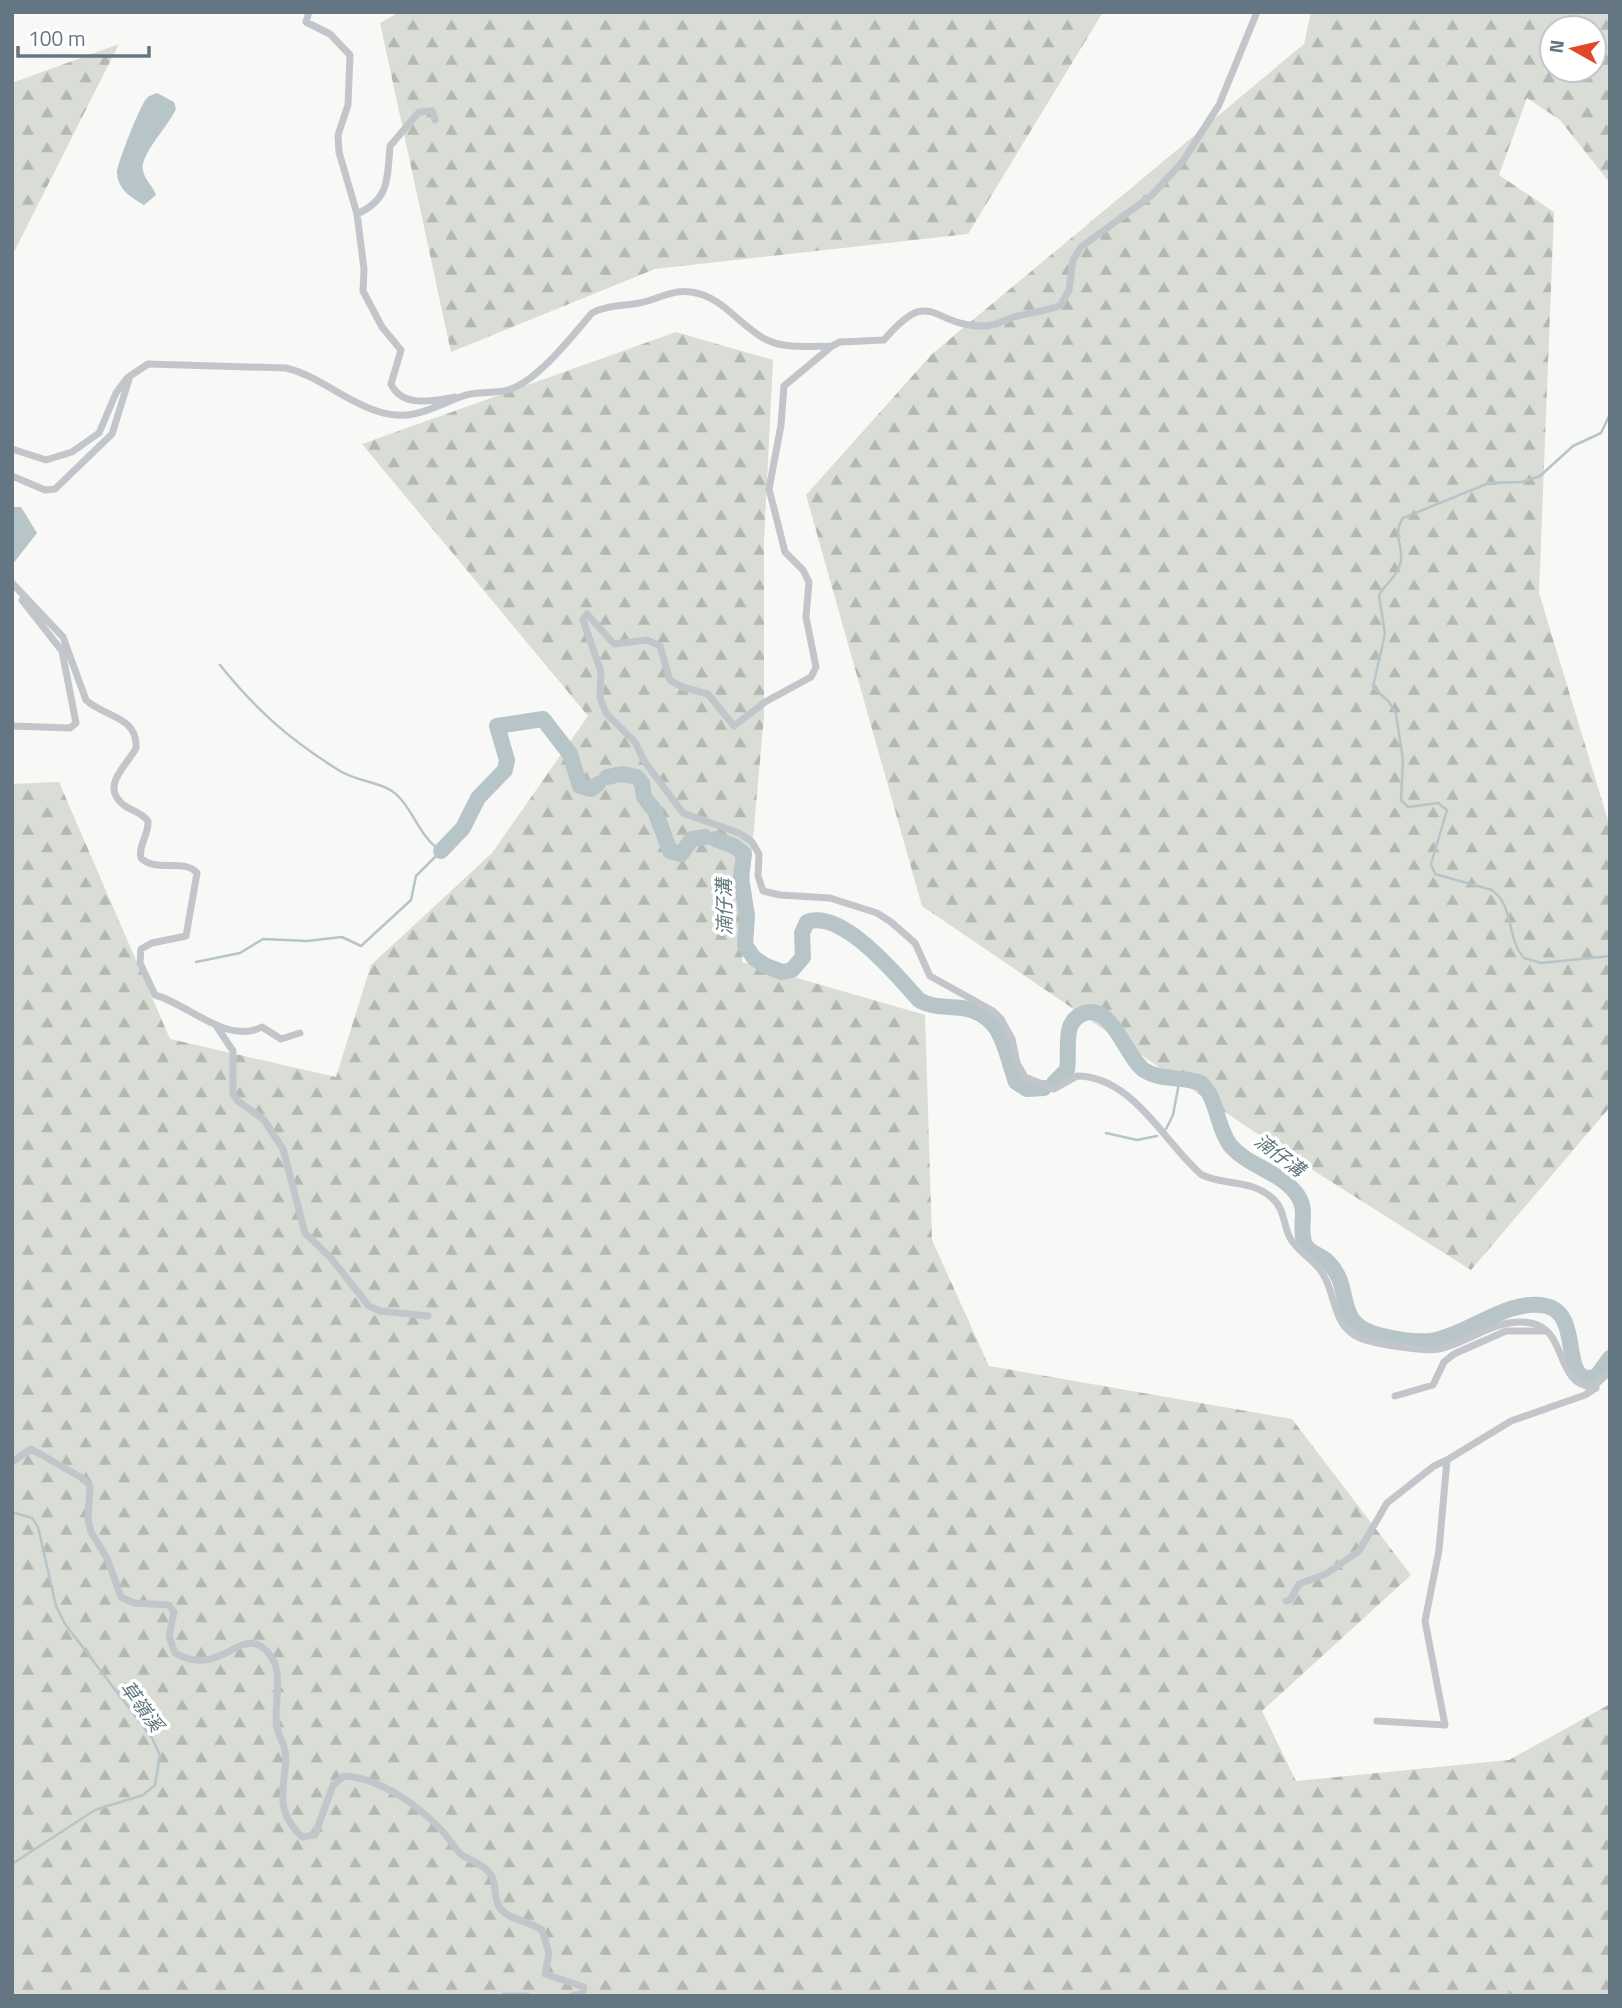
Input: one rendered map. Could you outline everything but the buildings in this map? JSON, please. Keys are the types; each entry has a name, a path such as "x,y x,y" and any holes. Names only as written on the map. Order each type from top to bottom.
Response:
{"street":[{"path":"309,12 306,22 330,34 351,55 348,105 338,135 339,152 357,214 364,269 363,291 382,327 401,350 391,379 393,388 407,399 510,390 545,364 592,313 601,309 641,303 675,291 703,294 718,301 753,332 769,341 832,346"},
{"path":"1257,12 1219,105 1183,161 1172,177 1152,195 1082,247 1073,260 1069,290 1061,305 988,326 971,325 933,312 915,311 898,322 884,340 840,342 832,346 784,386 781,425 769,479 769,495 785,552 803,570 809,582 806,617 815,658 814,673 765,702 734,726 726,721 708,694 681,687 670,680 660,646 647,640 614,644 587,614 583,620 601,672 600,698 606,713 635,742 645,761 683,813 739,833 752,842 759,853 758,876 763,891 780,895 830,898 877,913 915,943 930,976 993,1011 1001,1019 1012,1039 1017,1063 1025,1077 1054,1090 1077,1076 1102,1081 1149,1117 1202,1175 1212,1180 1237,1181 1270,1196 1279,1204 1296,1246 1326,1279 1337,1314 1350,1333 1374,1342 1436,1350 1505,1324 1538,1325 1546,1331 1568,1374 1576,1382 1584,1387 1599,1385"},
{"path":"357,214 374,206 380,199 386,185 390,146 394,140 419,112 432,111 435,120"},
{"path":"12,449 46,460 72,452 99,433 116,393 131,376 148,364 244,368 270,365 303,372 363,406 401,416 422,414 463,396"},
{"path":"12,476 45,490 55,489 112,434 131,376"},
{"path":"12,726 69,727 76,723 62,651 24,604 15,587"},
{"path":"15,587 63,637 86,700 93,707 118,716 134,732 136,748 117,772 114,785 121,802 148,821 141,858 155,865 190,867 197,873 198,879 190,902 188,932 182,939 152,943 141,948 140,963 155,995 178,1002 216,1027 233,1051 233,1094 238,1101 264,1120 283,1149 305,1233 330,1258 369,1306 380,1311 428,1316"},
{"path":"216,1027 242,1032 262,1027 281,1039 300,1033"},
{"path":"1395,1396 1426,1389 1437,1381 1448,1358 1496,1335 1519,1329 1546,1331"},
{"path":"1286,1601 1290,1600 1298,1584 1326,1574 1359,1551 1387,1503 1434,1466 1511,1420 1585,1395 1599,1385 1610,1372"},
{"path":"12,1462 31,1450 85,1479 90,1486 88,1518 91,1532 107,1558 121,1597 134,1603 169,1605 174,1612 169,1636 175,1653 189,1661 201,1662 222,1657 244,1642 253,1642 264,1648 274,1662 279,1684 276,1725 286,1755 281,1799 287,1817 302,1837 315,1835 333,1785 344,1776 369,1779 386,1789 417,1810 444,1833 455,1848 492,1876 500,1908 509,1917 520,1918 542,1930 549,1953 545,1974 584,1987 582,1994 572,1996"},
{"path":"1377,1721 1445,1725 1425,1621 1439,1550 1447,1460"},
{"path":"505,1996 527,1996"}],"green space":[{"path":"400,12 1103,12 968,234 655,269 451,352 380,23"},
{"path":"1311,12 1610,12 1610,183 1560,120 1527,98 1499,175 1554,212 1539,593 1610,827 1610,1107 1471,1270 1284,1152 922,906 806,495 932,354 1304,44"},
{"path":"119,44 12,256 12,83"},
{"path":"676,332 773,360 764,541 764,716 742,962 925,1015 932,1240 989,1366 1292,1419 1411,1575 1262,1711 1296,1781 1509,1760 1610,1704 1610,1996 12,1996 12,784 59,782 170,1039 336,1077 371,965 492,853 588,716 362,444"}],"shaded area":[{"path":"157,93 174,102 176,109 145,157 143,171 156,195 144,205 123,188 117,173 144,102"},
{"path":"12,507 21,507 37,533 12,565"}],"waterway":[{"path":"1610,414 1601,433 1573,446 1540,476 1522,482 1489,483 1403,518 1398,530 1400,566 1379,595 1385,634 1373,687 1389,702 1396,714 1403,760 1401,800 1408,807 1438,803 1447,810 1431,864 1435,874 1492,890 1504,905 1518,950 1524,958 1541,963 1610,956"},
{"name":"湳仔溝","path":"196,962 240,953 263,939 307,941 342,937 361,946 411,900 416,876 441,851 428,839 399,797 386,788 347,775 305,748 261,711 220,665"},
{"name":"湳仔溝","path":"441,851 463,828 478,798 505,770 507,760 497,726 543,719 570,754 580,786 591,789 598,784"},
{"name":"湳仔溝","path":"607,777 622,774 637,777 642,783 644,797 655,811 670,851 681,854 692,839 705,837"},
{"name":"湳仔溝","path":"715,839 734,846 744,854 741,877 747,916 745,945 754,958 782,972 792,970 803,957 802,933 807,922 821,921 837,925 869,948 919,1000 934,1006 962,1008 986,1017 1000,1035 1016,1082 1027,1089 1044,1088"},
{"name":"湳仔溝","path":"1054,1083 1067,1070 1071,1024 1080,1015 1095,1012 1111,1024 1144,1070 1157,1076 1201,1083 1211,1097 1230,1145 1237,1153 1284,1181 1298,1196 1302,1207 1306,1246 1328,1262 1336,1273 1350,1315 1356,1324 1367,1331 1403,1340 1436,1340 1504,1311 1532,1305 1546,1306 1558,1312 1565,1322 1578,1372 1585,1377 1597,1376 1610,1358"},
{"path":"1166,1129 1173,1115 1180,1078"},
{"path":"1106,1133 1137,1140 1157,1136"},
{"name":"草嶺溪","path":"12,1512 32,1518 38,1527 56,1606 65,1624 152,1738 160,1755 155,1785 143,1795 95,1810 12,1864"},
{"path":"1509,1992 1514,1996"}]}
